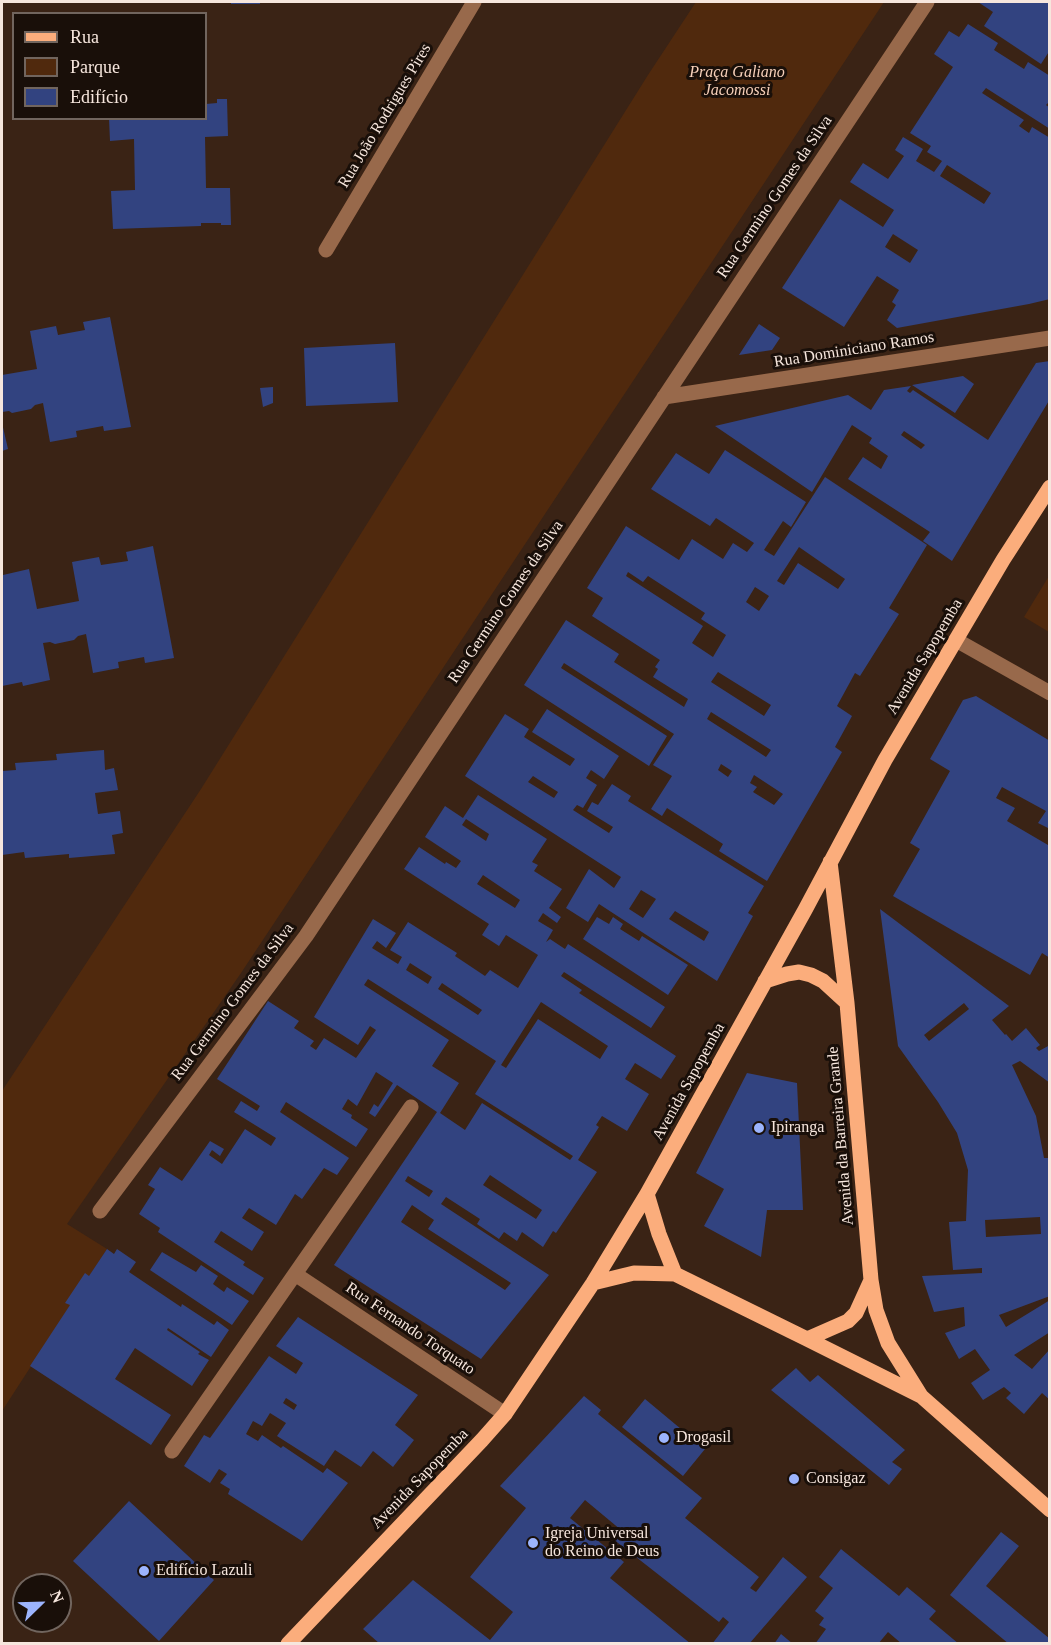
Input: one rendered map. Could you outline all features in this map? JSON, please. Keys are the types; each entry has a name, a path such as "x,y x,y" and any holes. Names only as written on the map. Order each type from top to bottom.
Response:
{"main road":[{"name":"Avenida Sapopemba","path":"288,1644 505,1413 593,1283 647,1194 885,760 1003,560 1050,487"},
{"name":"Avenida da Barreira Grande","path":"830,862 847,1003 871,1280 876,1310 883,1334 921,1396"},
{"path":"765,981 799,972 811,975 823,981 847,1003"},
{"path":"647,1194 659,1234 675,1274"},
{"name":"Avenida da Barreira Grande","path":"593,1283 634,1273 675,1274 807,1339 921,1396 1050,1510"},
{"path":"807,1339 848,1321 856,1313 871,1280"}],"street":[{"name":"Rua João Rodrigues Pires","path":"326,250 474,2"},
{"name":"Rua Germino Gomes da Silva","path":"100,1211 306,936 927,2"},
{"name":"Rua Dominiciano Ramos","path":"664,397 1050,338"},
{"path":"956,640 1050,693"},
{"path":"172,1451 411,1107"},
{"name":"Rua Fernando Torquato","path":"295,1274 505,1413"}],"green space":[{"name":"Praça Galiano Jacomossi","path":"696,2 884,2 241,973 67,1224 107,1249 2,1411 2,1091 201,789"},
{"path":"1049,576 1049,632 1024,617"}],"building":[{"path":"231,2 260,2 260,4 231,4"},
{"path":"978,2 1050,2 1050,50 1041,64 984,26 993,12"},
{"path":"968,24 998,43 994,50 1024,69 1028,62 1050,76 1050,101 1046,105 1050,108 1050,129 986,88 982,93 1024,120 1019,126 1029,133 1032,127 1050,138 1050,299 897,328 887,320 896,305 892,302 899,290 877,276 844,327 782,288 840,199 883,227 894,210 850,182 863,163 888,179 904,156 895,150 903,137 923,149 916,161 934,172 942,161 927,152 931,146 910,133 953,67 934,54 949,31 959,37","holes":["947,165 991,193 984,204 940,176","893,234 918,250 910,263 885,247"]},
{"path":"217,99 227,99 228,136 205,137 206,188 230,188 231,225 201,223 201,226 113,229 111,191 135,190 134,139 110,141 109,120 207,120 207,104 217,103"},
{"path":"110,317 131,427 104,431 103,426 76,431 77,437 50,442 43,403 31,409 12,413 2,412 2,375 37,369 30,331 56,326 58,335 85,330 83,322"},
{"path":"759,324 780,338 772,350 739,355"},
{"path":"395,343 398,402 306,406 304,348"},
{"path":"1050,361 1050,399 952,561 923,541 930,532 848,479 863,457 881,469 888,456 869,443 872,438 852,425 812,492 715,426 848,395 871,410 884,390 911,386 907,391 910,393 913,390 988,440 1036,363","holes":["904,431 925,445 921,449 901,435"]},
{"path":"963,376 974,384 955,413 912,385"},
{"path":"273,387 273,403 263,407 260,388"},
{"path":"2,423 8,449 2,451"},
{"path":"725,450 806,502 791,527 783,521 764,550 774,556 825,477 927,545 889,608 899,614 860,676 855,673 837,706 852,716 835,747 842,752 767,881 719,851 723,844 667,808 662,816 651,809 672,776 653,765 674,734 564,663 561,668 667,736 649,766 524,685 566,620 619,654 614,662 684,707 688,699 653,677 658,669 655,667 660,660 592,616 603,598 587,588 626,526 679,560 692,539 723,559 733,543 747,552 754,543 716,518 710,526 651,489 676,453 709,474","holes":["799,547 845,579 838,589 798,563 784,585 777,581","628,572 643,582 648,576 705,613 701,619 726,635 713,657 692,643 703,626 626,576","755,587 769,596 759,611 746,602","718,672 771,705 764,716 711,682","711,712 771,750 766,757 707,719","721,764 732,771 728,777 718,770","754,775 783,794 774,805 753,792 757,787 750,783"]},
{"path":"153,546 174,658 145,663 144,657 118,662 119,668 93,673 86,634 74,640 55,644 43,643 50,680 23,686 22,682 2,686 3,575 29,569 37,609 79,601 72,562 99,557 101,565 128,561 126,552"},
{"path":"976,696 1050,741 1050,829 1038,823 1046,811 1002,787 996,798 1015,808 1007,821 1048,845 1050,841 1050,958 1042,953 1030,975 893,896 920,849 910,843 950,771 930,759 963,700"},
{"path":"547,709 619,756 604,779 591,770 586,778 597,785 583,808 577,805 573,810 609,833 613,827 587,811 592,802 598,805 612,784 631,796 628,801 764,886 748,913 753,916 717,981 599,904 588,922 566,908 589,869 614,888 621,877 465,776 505,714 529,729 524,737 570,766 575,759 532,732","holes":["533,776 558,792 554,798 528,782","641,890 656,899 643,918 629,909","675,911 709,932 704,941 669,919"]},
{"path":"104,750 105,770 114,768 118,790 95,793 98,814 120,811 123,833 112,835 115,854 69,858 69,854 25,858 24,852 2,855 2,771 16,770 15,763 57,760 56,754"},
{"path":"478,795 547,839 532,862 538,865 534,871 562,889 549,908 561,917 557,923 543,913 538,921 553,930 546,942 550,939 565,949 568,944 665,1007 651,1028 564,972 561,976 582,990 579,993 676,1056 661,1079 635,1063 625,1079 649,1094 627,1131 602,1116 596,1125 599,1127 578,1160 597,1172 556,1233 553,1231 543,1247 522,1232 517,1241 504,1232 499,1239 477,1224 480,1219 446,1197 441,1204 549,1275 481,1359 334,1265 437,1112 397,1085 375,1117 369,1113 374,1104 378,1107 393,1083 376,1072 357,1106 348,1099 342,1109 368,1129 356,1147 286,1102 280,1112 349,1158 337,1175 324,1168 302,1199 295,1194 276,1225 249,1208 242,1218 264,1232 252,1251 221,1231 214,1242 245,1262 243,1265 264,1278 253,1295 158,1232 160,1228 139,1214 155,1189 148,1185 160,1167 182,1181 210,1141 224,1149 220,1156 212,1150 209,1155 222,1164 245,1129 271,1146 276,1138 234,1112 241,1101 257,1111 260,1106 217,1079 268,1001 299,1021 294,1028 314,1041 310,1046 316,1050 324,1038 356,1058 376,1030 370,1026 358,1045 314,1017 373,919 396,933 386,948 377,941 372,948 398,964 402,957 390,950 408,922 457,953 455,956 485,976 490,970 518,988 538,955 506,935 499,946 482,935 489,924 404,869 419,847 445,864 446,862 456,868 461,861 425,837 445,806 463,818","holes":["466,819 489,834 486,841 462,825","483,875 520,900 515,908 477,884","410,963 432,977 428,984 406,970","368,979 496,1061 475,1094 573,1156 570,1160 482,1103 465,1130 440,1113 459,1083 432,1066 449,1040 364,985","442,983 482,1010 478,1015 438,989","541,1002 608,1046 600,1059 538,1019 506,1068 501,1065","490,1175 542,1210 536,1219 483,1185","408,1176 433,1191 429,1197 405,1181","412,1205 434,1220 428,1229 511,1283 505,1290 401,1222"]},
{"path":"880,909 1009,1006 992,1020 1012,1041 1026,1028 1040,1045 1036,1048 1039,1051 1050,1045 1050,1083 1020,1061 1012,1065 1036,1116 1044,1158 1050,1158 1050,1296 999,1315 1006,1327 1050,1300 1050,1332 1014,1355 1032,1369 1050,1349 1050,1400 1042,1393 1024,1414 1006,1398 1011,1393 1004,1387 983,1400 971,1383 990,1370 975,1349 959,1359 945,1333 965,1326 964,1307 934,1312 922,1276 982,1273 982,1268 953,1270 949,1222 966,1221 968,1170 957,1133 898,1046","holes":["964,1003 969,1009 929,1041 924,1035","1040,1217 1041,1234 986,1237 985,1220"]},
{"path":"597,917 609,924 613,917 623,924 620,929 639,941 642,936 688,965 668,995 583,939"},
{"name":"Ipiranga","path":"747,1073 797,1083 803,1210 767,1210 761,1257 704,1226 724,1189 696,1173"},
{"path":"107,1249 114,1254 117,1249 136,1262 129,1272 181,1307 182,1304 214,1325 217,1321 229,1330 211,1357 168,1328 167,1330 209,1360 192,1386 135,1348 115,1379 171,1415 151,1445 30,1366 70,1305 65,1303 85,1273 89,1276"},
{"path":"162,1252 196,1272 201,1265 218,1276 213,1284 224,1292 227,1287 249,1301 232,1325 150,1270"},
{"path":"298,1317 418,1395 395,1425 414,1440 393,1467 373,1451 361,1467 335,1450 324,1466 277,1436 286,1423 270,1413 262,1426 253,1421 246,1434 258,1441 262,1435 323,1473 327,1468 348,1483 302,1541 228,1494 230,1489 220,1483 227,1474 219,1469 210,1483 184,1466 204,1435 210,1438 269,1356 296,1374 303,1363 276,1346","holes":["286,1398 297,1405 294,1410 283,1403"]},
{"path":"796,1368 810,1382 818,1375 905,1450 892,1462 902,1469 889,1485 771,1390"},
{"path":"584,1396 601,1410 598,1414 702,1498 685,1518 759,1577 750,1588 756,1592 783,1557 807,1577 749,1644 712,1644 729,1622 723,1617 719,1622 613,1539 621,1530 585,1500 570,1518 624,1562 610,1578 691,1644 380,1644 363,1629 413,1580 490,1640 513,1612 470,1577 526,1508 500,1486"},
{"name":"Drogasil","path":"645,1399 705,1449 683,1476 622,1427"},
{"name":"Edifício Lazuli","path":"129,1501 214,1580 159,1641 73,1561"},
{"path":"1001,1532 1019,1546 986,1586 1050,1639 1050,1644 1009,1644 950,1595"},
{"path":"841,1549 899,1596 907,1587 936,1611 929,1619 959,1644 902,1644 888,1632 878,1644 815,1644 826,1629 819,1625 824,1618 815,1611 833,1588 819,1577"},
{"path":"781,1634 793,1644 774,1644"}],"place":[{"name":"Ipiranga","path":"759,1128"},
{"name":"Drogasil","path":"664,1438"},
{"name":"Consigaz","path":"794,1479"},
{"name":"Igreja Universal do Reino de Deus","path":"533,1543"},
{"name":"Edifício Lazuli","path":"144,1571"}]}
